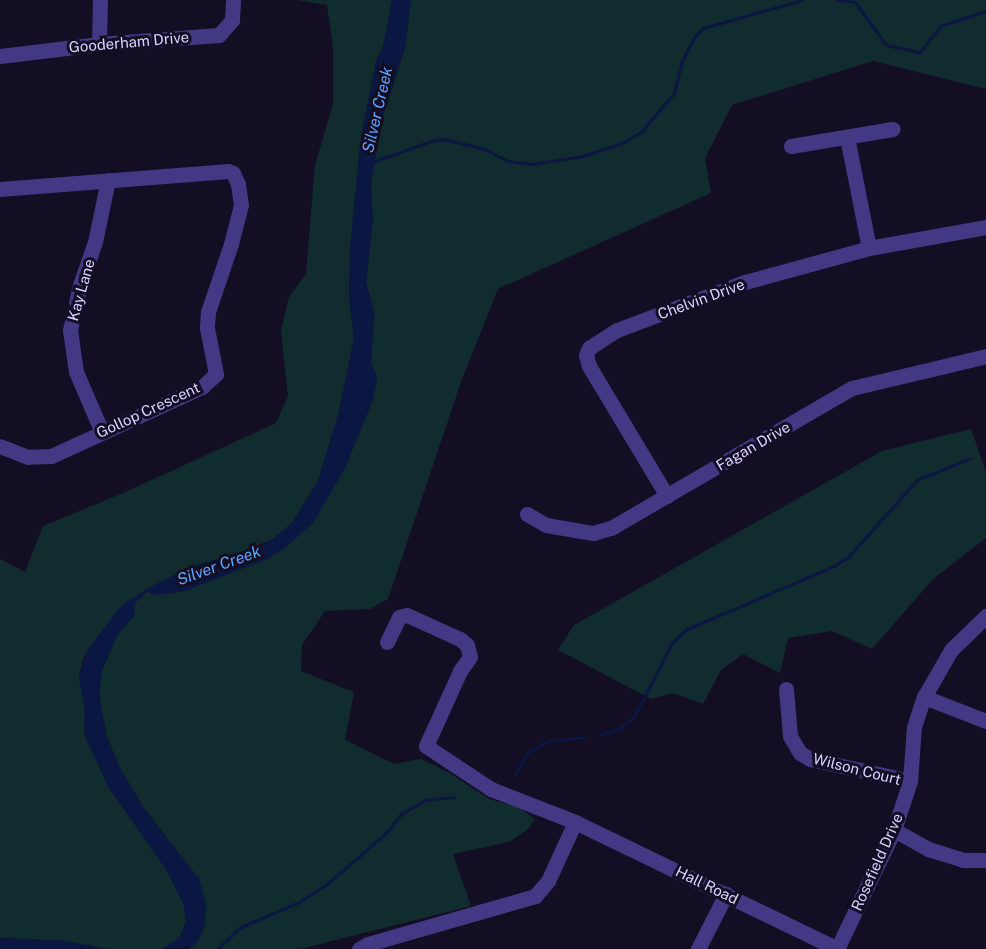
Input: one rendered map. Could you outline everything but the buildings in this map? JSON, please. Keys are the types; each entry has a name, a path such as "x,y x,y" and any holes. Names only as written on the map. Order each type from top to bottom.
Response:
{"street":[{"path":"99,44 100,0"},
{"name":"Gooderham Drive","path":"0,56 99,44 219,35 232,20 232,0"},
{"path":"791,146 893,129"},
{"path":"848,137 869,248"},
{"name":"Gollop Crescent","path":"0,189 228,171 233,173 238,184 241,205 231,244 208,312 207,328 216,374 202,387 51,456 28,457 0,446"},
{"name":"Kay Lane","path":"102,432 76,372 70,330 80,285 95,242 108,180"},
{"name":"Chelvin Drive","path":"667,496 589,366 586,355 589,348 617,330 745,282 869,248 986,227"},
{"name":"Fagan Drive","path":"527,514 546,525 592,533 611,528 852,388 986,356"},
{"name":"Hall Road","path":"387,642 399,617 408,615 460,639 467,645 470,657 459,671 426,746 491,789 575,822 838,949"},
{"name":"Rosefield Drive","path":"838,949 894,831 910,782 914,727 924,697 951,650 986,616"},
{"name":"Wilson Court","path":"786,689 790,736 800,753 810,759 910,782"},
{"path":"924,697 986,721"},
{"path":"359,949 368,944 535,896 548,881 575,822"},
{"path":"894,831 928,849 963,860 986,860"},
{"path":"698,949 726,894"}],"green space":[{"path":"298,0 392,0 383,47 377,58 361,138 350,249 349,298 354,338 339,412 318,481 292,523 272,540 148,588 84,657 79,676 85,711 84,734 109,788 166,869 184,905 186,921 179,940 162,949 107,949 66,941 0,938 0,559 25,572 43,526 123,493 276,423 288,396 281,331 289,297 306,274 315,165 333,104 333,46 327,5"},
{"path":"411,0 986,0 986,89 873,61 732,105 705,158 711,193 498,289 461,382 388,599 370,609 325,611 302,645 301,671 354,692 345,740 394,764 421,759 448,772 489,799 520,808 535,819 527,830 509,842 453,854 471,906 300,949 187,949 192,947 199,879 145,810 120,768 107,737 101,707 99,691 102,671 116,637 133,616 135,603 147,591 268,559 345,468 373,399 377,378 371,362 374,313 366,282 372,227 371,182 383,116 405,48"},
{"path":"971,429 986,472 986,538 933,579 872,649 832,631 788,638 780,673 743,654 721,670 703,704 673,693 651,699 558,650 574,625 882,451"}],"water":[{"name":"Silver Creek","path":"392,0 411,0 405,48 383,116 371,182 373,221 366,282 374,313 371,362 377,378 373,399 345,468 313,523 286,547 268,559 182,592 156,595 147,592 135,603 134,616 116,637 102,671 99,691 101,707 107,737 120,768 145,810 199,879 206,904 205,924 199,940 192,947 162,949 181,937 186,921 184,905 166,869 109,788 84,734 85,711 79,677 88,649 122,605 148,588 191,567 257,547 272,540 292,523 318,481 339,412 354,338 349,298 350,249 361,138 375,64 383,47"},
{"path":"0,938 66,941 107,949 0,949"}],"waterway":[{"name":"Silver Creek","path":"375,161 431,141 444,139 485,149 508,161 533,164 583,156 622,143 641,132 674,93 682,61 695,36 703,28 802,0"},
{"path":"837,0 855,2 886,45 920,52 940,26 986,11"},
{"path":"600,735 619,729 634,717 672,643 685,630 834,566 848,557 917,480 971,458"},
{"path":"515,774 527,753 548,741 585,737"},
{"path":"217,949 241,927 299,902 327,884 388,831 401,814 425,800 454,797"}]}
